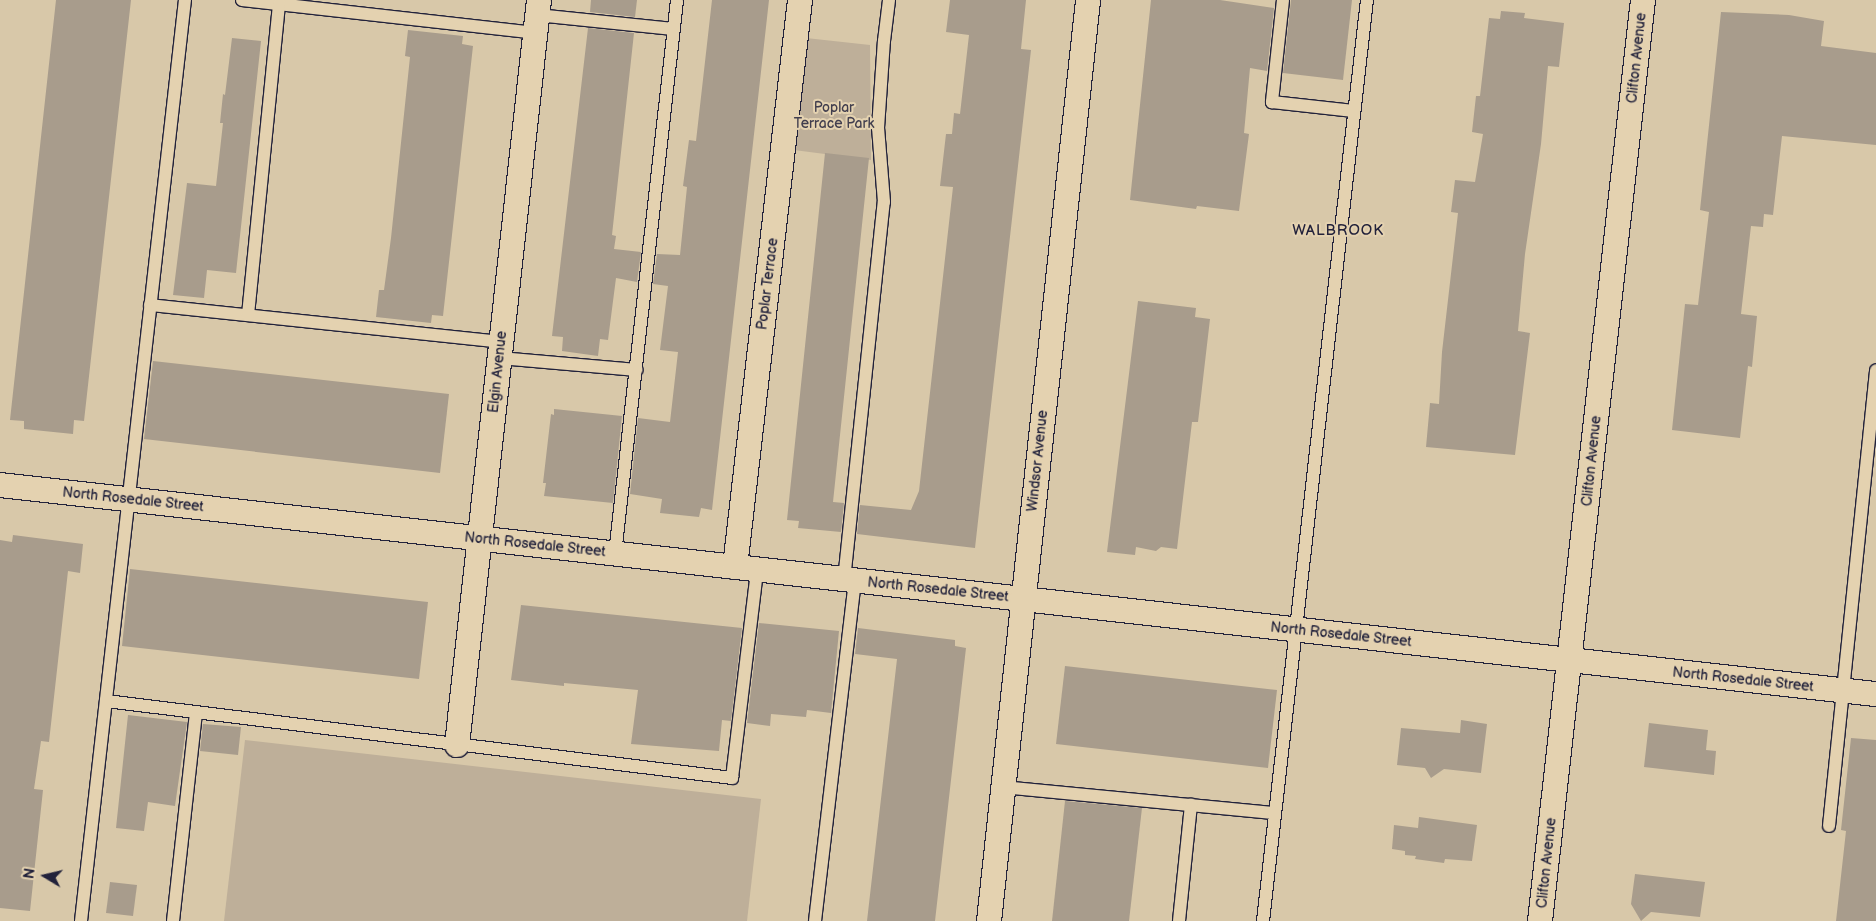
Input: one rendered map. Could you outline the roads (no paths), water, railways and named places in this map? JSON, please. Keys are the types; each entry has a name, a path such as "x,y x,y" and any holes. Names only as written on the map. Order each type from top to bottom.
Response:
{"street":[{"name":"Poplar Terrace","path":"746,569 800,0"},
{"name":"Windsor Avenue","path":"988,921 1088,0"},
{"name":"Clifton Avenue","path":"1540,921 1643,0"},
{"name":"Elgin Avenue","path":"458,744 537,16"},
{"name":"North Rosedale Street","path":"0,485 1876,694"}],"lane":[{"path":"81,921 185,0"},
{"path":"242,0 280,4 537,16 673,29"},
{"path":"615,554 677,0"},
{"path":"815,921 884,202 878,128 889,0"},
{"path":"1283,0 1272,102 1354,111"},
{"path":"1263,921 1367,0"},
{"path":"248,315 280,4"},
{"path":"150,305 248,315 636,370"},
{"path":"1829,826 1876,370"},
{"path":"106,701 732,778 746,569"},
{"path":"173,921 196,712"},
{"path":"1003,787 1276,813"},
{"path":"1180,921 1191,805"}],"district":[{"name":"WALBROOK","path":"1338,231"}],"park label":[{"name":"Poplar Terrace Park","path":"834,116"}]}
